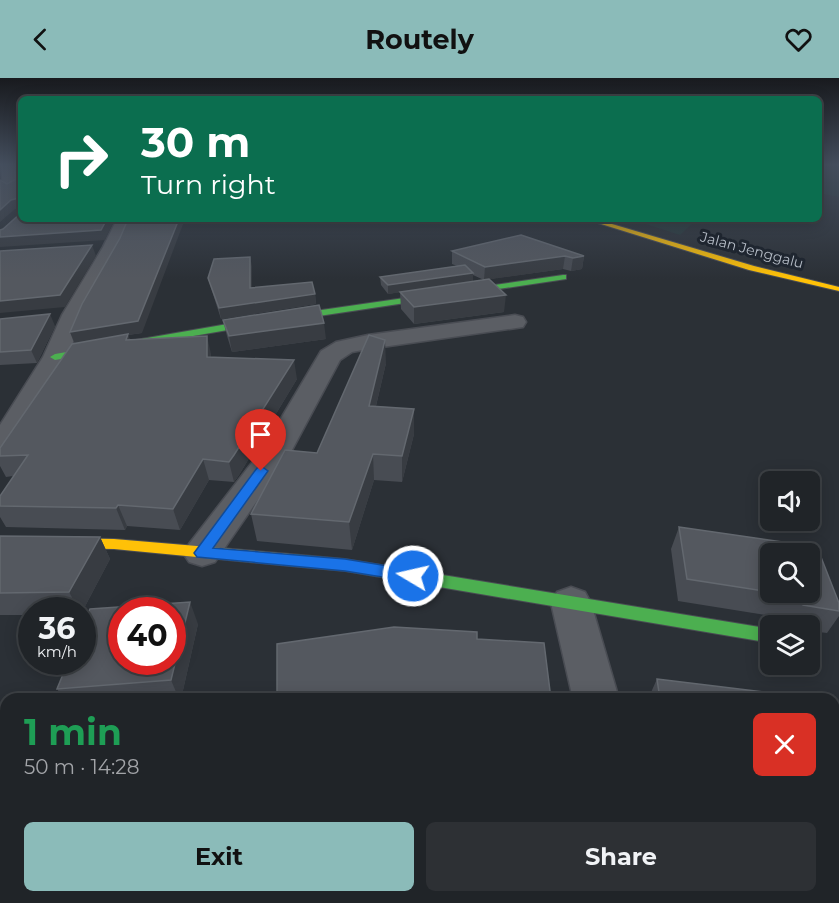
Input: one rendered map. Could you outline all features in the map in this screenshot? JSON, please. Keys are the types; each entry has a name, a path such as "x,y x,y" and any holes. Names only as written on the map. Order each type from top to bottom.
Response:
{"street":[{"path":"0,449 55,357 63,316 101,248 123,222"},
{"name":"Jalan Jenggalu","path":"598,222 752,268 839,289"},
{"name":"Jalan Jenggalu","path":"629,222 839,282"},
{"path":"55,357 174,334 563,277"},
{"path":"202,553 277,450 330,356 344,347 368,342 515,322"},
{"path":"0,542 114,544 345,565 760,634"},
{"path":"571,603 594,693"}],"shaded area":[{"path":"639,222 694,222 680,235"}],"building":[{"path":"0,202 8,202 0,210"},
{"path":"18,216 18,222 105,222 101,230 0,237 0,230"},
{"path":"127,222 178,222 138,321 70,332 82,304"},
{"path":"521,235 584,256 573,258 565,256 485,267 452,251"},
{"path":"92,245 60,295 0,301 0,251"},
{"path":"250,257 250,288 312,282 315,294 219,308 208,278 214,259"},
{"path":"465,265 473,273 388,285 380,277"},
{"path":"489,279 506,295 414,307 400,292"},
{"path":"319,305 324,323 229,336 223,320"},
{"path":"50,314 31,350 0,352 0,319"},
{"path":"128,334 126,340 207,336 207,357 294,360 229,462 203,459 173,509 118,505 116,508 0,506 0,496 28,455 0,456 0,448 72,344"},
{"path":"369,335 385,340 369,406 414,409 402,456 373,454 349,522 251,514 285,450 317,453"},
{"path":"679,527 789,543 760,543 760,590 687,579"},
{"path":"0,536 100,537 69,592 0,593"},
{"path":"820,555 839,603 839,611 803,605 802,603 820,603"},
{"path":"186,602 190,602 186,618"},
{"path":"108,608 108,675 172,675 171,680 57,689 63,675 96,675 96,609"},
{"path":"394,627 477,632 477,639 544,643 550,693 277,693 277,644"},
{"path":"657,679 773,693 659,693"}],"traffic: fast":[{"path":"55,357 245,324 563,277"},
{"path":"290,560 345,565 760,634"}],"traffic: slow":[{"path":"598,222 752,268 839,289"},
{"path":"0,542 114,544 290,560"}],"route":[{"path":"261,471 202,553 345,565 413,576"}]}
